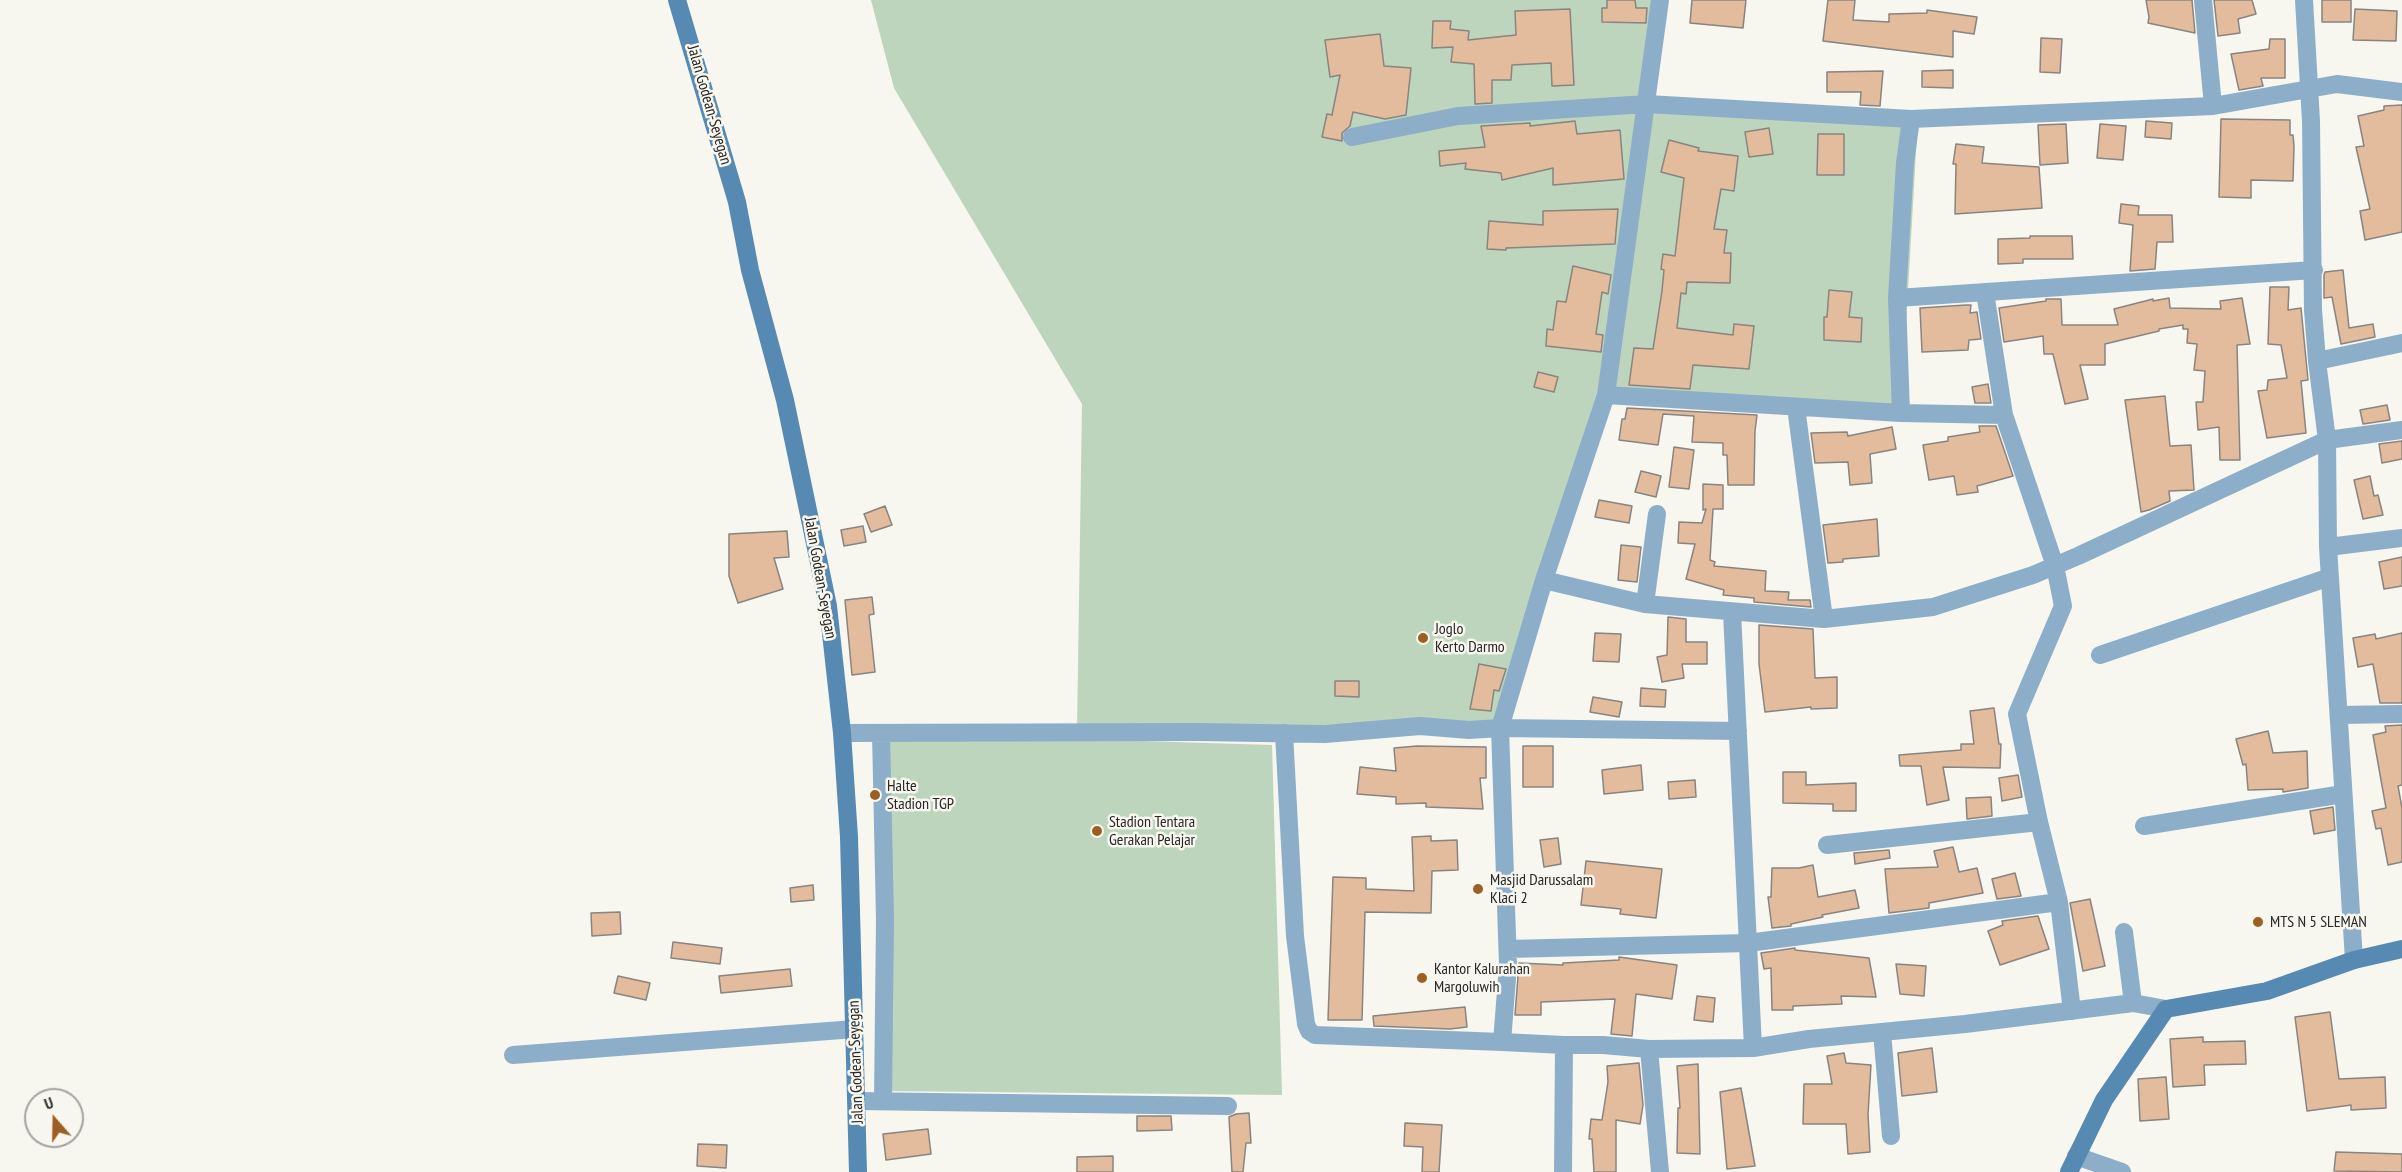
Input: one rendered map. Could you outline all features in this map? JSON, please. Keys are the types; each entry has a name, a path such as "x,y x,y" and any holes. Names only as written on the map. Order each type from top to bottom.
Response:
{"main road":[{"name":"Jalan Godean-Seyegan","path":"677,0 737,202 750,270 785,400 828,606 842,733 849,837 858,1172"},
{"path":"2073,1164 2104,1100 2166,1009 2267,991 2354,960 2402,949"}],"street":[{"path":"1502,1042 1508,949 1500,728 1544,580 1606,395 1660,0"},
{"path":"2203,0 2213,106"},
{"path":"2304,0 2310,90 2313,310 2327,440 2328,547 2354,960"},
{"path":"1352,137 1458,116 1647,104 1911,119 2213,106 2337,84 2402,92"},
{"path":"1901,413 1897,298 1905,163 1911,119"},
{"path":"1897,298 2314,270"},
{"path":"1985,292 2004,415 2055,566 2063,606 2017,714 2039,822 2059,902 2072,1011"},
{"path":"2317,361 2402,343"},
{"path":"1606,395 1901,413 2004,415"},
{"path":"1796,407 1824,619"},
{"path":"1544,580 1645,604 1824,619 1933,607 2055,566 2327,440 2402,430"},
{"path":"1645,604 1657,514"},
{"path":"2328,547 2402,538"},
{"path":"2100,655 2330,577"},
{"path":"1732,612 1753,1048"},
{"path":"2339,715 2402,714"},
{"path":"842,733 1325,734 1420,726 1469,730 1500,728 1738,731"},
{"path":"881,733 885,919 883,1101"},
{"path":"1284,733 1295,936 1306,1024 1309,1031 1315,1035 1699,1050 1753,1048 1809,1039 2133,1003 2166,1009"},
{"path":"2144,826 2343,794"},
{"path":"1827,845 2039,822"},
{"path":"1508,949 1748,943 2059,902"},
{"path":"2124,932 2133,1003"},
{"path":"513,1055 855,1029"},
{"path":"1882,1032 1891,1136"},
{"path":"1563,1172 1564,1045"},
{"path":"1649,1049 1660,1172"},
{"path":"857,1101 1228,1106"},
{"path":"2073,1164 2122,1172"}],"green space":[{"path":"871,0 1660,0 1646,104 1918,117 1901,413 1606,395 1500,728 1077,732 1082,404 894,88"},
{"name":"Stadion Tentara Gerakan Pelajar","path":"881,733 1272,745 1282,1095 883,1091"}],"building":[{"path":"1607,0 1635,0 1636,8 1647,8 1646,23 1602,22 1602,8 1607,8"},
{"path":"1692,0 1746,0 1743,28 1690,23"},
{"path":"1828,0 1855,0 1853,20 1889,22 1889,14 1927,13 1927,10 1977,17 1974,34 1953,31 1953,57 1823,41"},
{"path":"2146,0 2192,0 2195,33 2148,23"},
{"path":"2214,0 2252,0 2256,14 2238,19 2240,33 2218,36"},
{"path":"2322,0 2351,0 2351,22 2322,22"},
{"path":"1570,9 1574,85 1552,86 1551,63 1512,65 1511,80 1492,80 1492,103 1475,104 1474,64 1451,62 1453,47 1432,48 1433,21 1451,21 1450,29 1469,31 1468,40 1516,35 1515,11"},
{"path":"2355,9 2397,11 2396,41 2353,40"},
{"path":"1380,34 1384,66 1411,68 1406,115 1385,119 1353,112 1350,126 1342,133 1342,141 1322,137 1327,114 1332,115 1340,75 1330,77 1325,40"},
{"path":"2041,38 2062,39 2060,73 2040,72"},
{"path":"2270,39 2285,39 2285,78 2261,78 2263,86 2239,90 2231,54 2269,49"},
{"path":"1953,70 1953,88 1922,87 1922,71"},
{"path":"1883,71 1880,106 1860,105 1861,92 1827,92 1827,72"},
{"path":"2402,105 2402,232 2365,240 2360,211 2370,209 2356,147 2364,146 2358,116 2384,110 2384,106"},
{"path":"2221,119 2290,120 2290,135 2293,135 2294,146 2293,181 2251,180 2251,198 2219,197"},
{"path":"1575,121 1577,134 1620,130 1624,179 1553,185 1553,168 1502,180 1501,173 1465,169 1466,163 1440,166 1439,151 1485,147 1481,126 1530,123 1530,126"},
{"path":"2146,121 2172,123 2171,139 2145,137"},
{"path":"2066,124 2068,163 2040,165 2038,125"},
{"path":"2100,124 2126,126 2123,160 2097,158"},
{"path":"1769,128 1773,154 1749,157 1745,132"},
{"path":"1818,134 1844,134 1844,175 1817,175"},
{"path":"1669,140 1699,148 1698,151 1738,156 1734,191 1721,189 1714,229 1727,230 1724,253 1731,253 1730,283 1687,282 1686,294 1681,293 1677,328 1733,335 1734,324 1754,326 1749,369 1693,365 1690,389 1629,385 1634,348 1653,349 1662,291 1663,254 1675,256 1684,178 1661,172"},
{"path":"1956,144 1984,147 1982,163 2039,167 2042,208 1955,214 1956,164 1953,164"},
{"path":"2121,204 2139,206 2138,215 2172,215 2173,242 2157,242 2155,269 2130,271 2133,225 2119,223"},
{"path":"1618,209 1615,244 1487,249 1489,221 1543,225 1543,211"},
{"path":"2030,236 2072,236 2073,259 2023,259 2023,263 1998,264 1998,239 2030,238"},
{"path":"1573,266 1611,275 1608,294 1602,292 1596,334 1603,335 1601,352 1546,346 1547,329 1553,330 1557,301 1566,302"},
{"path":"2343,270 2349,328 2373,324 2375,337 2341,344 2332,297 2324,298 2324,275 2325,272"},
{"path":"2270,287 2289,287 2288,310 2301,308 2308,380 2301,381 2306,433 2267,438 2258,391 2267,390 2268,380 2287,378 2281,345 2268,344"},
{"path":"1829,290 1852,292 1849,317 1862,318 1861,342 1824,340 1824,317 1827,317"},
{"path":"2169,298 2170,308 2221,309 2220,301 2242,298 2250,344 2237,345 2240,460 2220,460 2219,427 2198,430 2196,402 2203,402 2205,371 2194,370 2197,344 2187,343 2188,329 2183,329 2183,325 2105,344 2105,365 2080,365 2088,399 2065,404 2053,354 2044,354 2043,336 2004,342 1999,308 2046,301 2046,299 2061,299 2062,325 2118,325 2114,309 2153,299 2153,301"},
{"path":"1971,305 1970,313 1977,312 1981,339 1969,340 1968,350 1922,352 1920,308"},
{"path":"1538,372 1558,377 1554,392 1534,387"},
{"path":"1988,384 1991,403 1975,403 1972,387"},
{"path":"2165,396 2170,446 2191,445 2194,490 2169,491 2170,501 2141,512 2125,400"},
{"path":"2387,405 2390,420 2363,424 2360,410"},
{"path":"1627,408 1757,415 1754,485 1728,485 1727,455 1723,455 1723,443 1692,442 1694,416 1663,414 1658,445 1619,440 1622,419 1625,419"},
{"path":"1979,426 1996,426 2013,476 1977,486 1978,492 1957,495 1954,476 1929,480 1923,445 1948,441 1948,437 1980,432"},
{"path":"1892,427 1896,449 1870,454 1872,483 1850,485 1848,462 1815,463 1811,433 1847,432 1848,436"},
{"path":"2402,441 2402,459 2382,463 2379,444"},
{"path":"1674,447 1694,450 1689,489 1669,487"},
{"path":"1641,471 1661,476 1656,497 1635,492"},
{"path":"2370,476 2374,496 2378,495 2383,515 2363,519 2354,480"},
{"path":"1703,484 1723,485 1723,509 1713,509 1710,560 1715,562 1714,566 1766,571 1765,591 1789,592 1788,600 1810,600 1811,607 1754,602 1754,598 1723,595 1724,590 1686,579 1695,544 1678,543 1679,522 1702,523 1706,509 1703,510"},
{"path":"1599,500 1632,506 1629,523 1595,517"},
{"path":"885,506 892,525 871,532 864,514"},
{"path":"1877,519 1879,556 1843,559 1843,562 1828,563 1823,525"},
{"path":"863,526 866,542 844,546 841,530"},
{"path":"787,531 789,557 774,558 783,589 738,603 729,576 729,534"},
{"path":"1621,545 1641,547 1637,582 1618,580"},
{"path":"2402,557 2402,586 2384,589 2379,562"},
{"path":"872,597 874,614 869,615 875,672 852,675 845,600"},
{"path":"1668,617 1686,619 1686,642 1707,642 1707,664 1682,664 1684,678 1662,682 1657,657 1667,655"},
{"path":"1759,625 1813,629 1815,678 1837,677 1837,708 1811,709 1811,707 1765,712 1759,664"},
{"path":"1595,633 1621,634 1619,662 1593,661"},
{"path":"2402,633 2402,703 2380,703 2373,664 2358,667 2353,638 2375,634 2376,639"},
{"path":"1479,664 1506,669 1499,691 1494,690 1491,711 1470,709"},
{"path":"1335,681 1359,681 1359,697 1335,696"},
{"path":"1641,688 1666,690 1665,707 1640,706"},
{"path":"1593,697 1622,702 1619,717 1590,712"},
{"path":"1994,708 1999,744 2001,744 2000,768 1943,767 1949,800 1927,805 1921,766 1900,766 1899,755 1961,750 1961,744 1974,744 1970,711"},
{"path":"2402,725 2402,785 2398,786 2402,808 2402,862 2388,865 2381,828 2376,829 2372,811 2386,808 2373,735 2386,732 2385,726"},
{"path":"2268,731 2273,753 2307,751 2308,788 2283,792 2283,789 2248,790 2246,764 2243,765 2236,739"},
{"path":"1523,746 1553,746 1553,787 1523,787"},
{"path":"1486,747 1486,778 1480,778 1483,809 1426,807 1426,803 1396,804 1396,797 1357,794 1360,767 1396,771 1394,748"},
{"path":"1641,765 1643,790 1604,794 1602,770"},
{"path":"1783,772 1806,772 1806,785 1856,783 1856,811 1833,811 1833,804 1783,803"},
{"path":"2018,775 2022,797 2002,801 1999,778"},
{"path":"1695,780 1696,797 1669,799 1668,782"},
{"path":"1991,797 1992,816 1967,819 1966,798"},
{"path":"2333,807 2335,830 2314,834 2310,811"},
{"path":"1431,836 1431,841 1457,840 1458,870 1432,871 1431,913 1365,912 1362,1020 1328,1020 1333,877 1366,878 1366,889 1414,891 1412,837"},
{"path":"1558,838 1561,864 1544,867 1540,840"},
{"path":"1953,847 1959,872 1977,868 1983,893 1929,903 1929,908 1889,913 1885,869 1938,867 1934,851"},
{"path":"1889,850 1890,858 1855,864 1854,853"},
{"path":"1586,861 1662,869 1656,918 1620,914 1621,909 1581,905"},
{"path":"1813,865 1818,897 1855,890 1859,908 1822,915 1823,917 1791,924 1791,926 1772,928 1768,897 1771,897 1772,868 1799,868"},
{"path":"2015,873 2021,896 1997,899 1992,879"},
{"path":"813,885 814,900 791,902 790,888"},
{"path":"2090,899 2105,966 2083,971 2070,903"},
{"path":"620,912 621,934 592,936 591,913"},
{"path":"2038,916 2049,949 2000,965 1988,931 2003,925 2002,921"},
{"path":"673,942 722,948 720,964 671,958"},
{"path":"1795,948 1795,950 1869,958 1876,997 1841,996 1842,1004 1793,1006 1793,1010 1772,1010 1771,968 1764,969 1761,953"},
{"path":"1619,957 1677,965 1672,999 1636,994 1632,1036 1611,1034 1615,999 1541,1002 1541,1015 1515,1015 1519,963 1563,965 1563,963 1619,960"},
{"path":"1896,964 1926,966 1924,996 1900,994"},
{"path":"790,969 792,986 721,993 719,976"},
{"path":"618,976 650,983 646,1000 614,993"},
{"path":"1697,996 1715,998 1713,1022 1694,1020"},
{"path":"1465,1007 1467,1027 1450,1029 1374,1026 1373,1016"},
{"path":"2330,1012 2339,1079 2385,1077 2386,1108 2351,1110 2351,1105 2307,1111 2295,1017"},
{"path":"2203,1037 2203,1042 2245,1041 2246,1064 2204,1065 2205,1085 2173,1087 2170,1039"},
{"path":"1932,1048 1937,1092 1902,1096 1898,1053"},
{"path":"1844,1053 1846,1063 1871,1065 1868,1114 1870,1152 1848,1154 1846,1124 1803,1124 1804,1084 1832,1084 1827,1056"},
{"path":"1639,1063 1643,1105 1640,1124 1616,1120 1616,1172 1594,1172 1592,1139 1589,1139 1591,1119 1602,1120 1608,1082 1607,1066"},
{"path":"1698,1064 1700,1154 1677,1153 1678,1108 1680,1108 1677,1066"},
{"path":"2166,1077 2169,1119 2140,1121 2138,1079"},
{"path":"1741,1088 1755,1166 1727,1169 1720,1092"},
{"path":"1249,1113 1251,1143 1246,1143 1243,1172 1232,1172 1229,1117"},
{"path":"1137,1116 1171,1116 1172,1130 1137,1131"},
{"path":"1405,1123 1442,1125 1439,1172 1422,1172 1423,1147 1404,1146"},
{"path":"928,1129 931,1154 886,1160 883,1134"},
{"path":"698,1144 727,1145 726,1168 697,1166"},
{"path":"2336,1152 2402,1154 2402,1172 2334,1171"},
{"path":"1113,1156 1113,1172 1077,1172 1077,1157"}],"place":[{"name":"Joglo Kerto Darmo","path":"1423,638"},
{"name":"Halte Stadion TGP","path":"875,795"},
{"name":"Stadion Tentara Gerakan Pelajar","path":"1097,831"},
{"name":"Masjid Darussalam Klaci 2","path":"1478,889"},
{"name":"MTS N 5 SLEMAN","path":"2258,922"},
{"name":"Kantor Kalurahan Margoluwih","path":"1422,978"}]}
